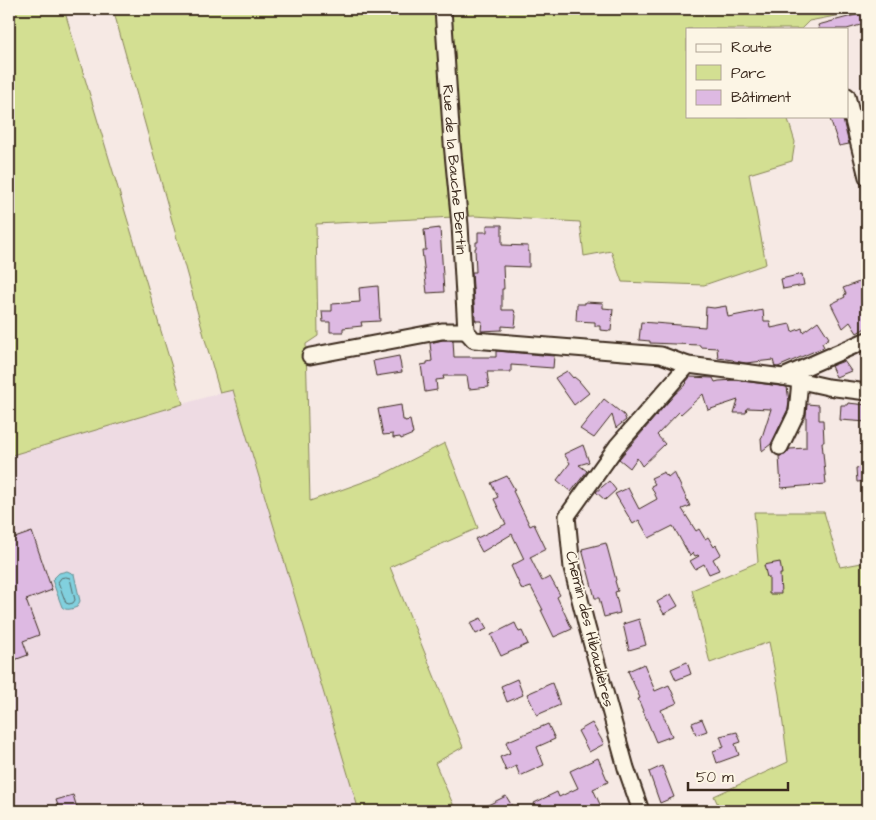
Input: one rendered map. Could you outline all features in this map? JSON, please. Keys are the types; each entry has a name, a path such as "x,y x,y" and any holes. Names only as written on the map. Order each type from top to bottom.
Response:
{"street":[{"name":"Rue de la Bauche Bertin","path":"443,9 452,143 460,225 466,331"},
{"path":"848,99 864,154 867,177"},
{"path":"310,356 442,331 466,331 474,340 661,354 688,364 783,377 828,387 867,392"},
{"path":"783,377 867,340"},
{"name":"Chemin des Hibaudières","path":"641,811 626,768 584,619 572,568 567,516 617,446 688,364"},
{"path":"780,447 797,412 800,381"}],"shaded area":[{"path":"233,389 359,811 9,811 9,456"}],"green space":[{"path":"9,9 64,9 183,404 9,456"},
{"path":"113,9 867,9 809,21 802,28 686,28 686,118 788,118 795,142 792,161 749,174 766,264 704,285 622,282 611,251 584,256 580,222 474,216 316,224 318,336 306,344 310,501 380,476 445,443 478,528 390,567 463,747 435,763 456,811 359,811 233,390 220,393"},
{"path":"754,512 824,512 840,567 867,562 867,811 721,811 714,796 788,762 779,694 769,642 710,663 692,590 758,562"}],"water":[{"path":"67,571 74,574 80,601 77,607 65,609 62,607 52,580 59,573"}],"building":[{"path":"867,12 867,23 848,29 819,28 818,25"},
{"path":"830,118 842,118 849,144 839,146"},
{"path":"487,225 502,225 502,245 528,246 529,267 503,266 504,289 502,289 502,310 514,310 516,316 515,327 502,326 502,330 481,331 482,321 476,321 475,318 472,272 476,272 475,248 476,242 478,242 478,232 487,232"},
{"path":"440,228 444,292 427,293 422,250 426,250 424,230"},
{"path":"802,274 804,285 783,289 781,279"},
{"path":"867,279 867,327 857,333 850,322 843,328 831,304 845,297 844,295 846,294 843,288"},
{"path":"378,286 380,321 361,322 362,326 343,328 343,332 330,332 330,322 323,322 322,311 332,311 332,304 360,302 359,288"},
{"path":"585,302 603,303 603,308 613,309 611,331 600,330 600,326 595,326 595,322 576,321 577,304 585,304"},
{"path":"726,306 728,317 763,310 764,321 770,321 771,328 790,324 792,332 802,328 803,332 818,321 829,338 822,343 824,347 778,367 775,367 773,360 746,363 718,358 717,348 700,347 700,345 650,343 650,341 639,340 641,322 705,327 706,307"},
{"path":"453,340 454,357 496,357 496,351 554,356 553,368 511,365 511,372 487,372 489,387 469,389 467,376 443,376 444,379 436,380 437,390 425,392 421,365 432,361 430,343"},
{"path":"399,356 402,372 376,376 373,361"},
{"path":"844,361 851,371 836,377 831,366"},
{"path":"567,371 589,393 574,405 555,378"},
{"path":"690,377 713,378 715,382 735,380 787,387 788,409 771,444 762,451 761,438 771,409 747,408 746,413 734,413 738,400 708,410 703,394 681,414 679,412 657,435 665,444 642,466 637,458 630,468 619,459 674,395 687,383"},
{"path":"604,399 624,415 626,420 616,428 612,415 594,438 580,429"},
{"path":"848,403 867,405 867,422 840,420 841,405 847,405"},
{"path":"807,404 819,405 819,420 823,420 824,442 822,442 826,484 781,488 779,456 785,455 790,449 806,448"},
{"path":"401,405 403,420 410,420 413,434 401,439 400,437 393,438 393,434 383,435 378,409"},
{"path":"583,445 589,462 579,465 587,471 571,492 557,480 570,463 564,454"},
{"path":"867,466 867,481 857,482 856,468"},
{"path":"664,472 668,477 674,472 690,506 682,509 696,531 699,529 705,539 708,537 714,547 716,545 721,554 713,559 719,570 709,574 704,564 695,569 690,561 699,556 695,556 693,553 690,556 673,526 649,538 639,520 633,524 615,494 628,488 639,509 657,499 651,486 655,484 651,478"},
{"path":"507,476 530,526 534,524 546,549 530,557 542,581 550,577 560,595 557,597 572,629 554,637 531,587 522,590 511,566 524,559 512,534 482,552 475,539 506,524 494,499 498,497 491,483"},
{"path":"609,481 616,490 605,500 596,492"},
{"path":"32,532 52,590 26,600 39,635 23,641 28,655 9,662 9,540"},
{"path":"606,543 616,580 618,591 615,592 620,613 604,617 599,598 595,598 582,549"},
{"path":"780,562 782,574 780,574 781,594 769,594 769,577 767,577 764,565"},
{"path":"671,594 678,606 664,614 657,602"},
{"path":"481,618 487,629 476,634 470,623"},
{"path":"639,619 646,645 629,650 623,624"},
{"path":"515,623 519,632 522,631 528,644 501,656 491,635"},
{"path":"687,662 691,674 676,680 671,669"},
{"path":"644,664 655,691 669,685 677,703 661,710 672,736 656,742 628,671"},
{"path":"517,679 523,695 507,702 501,686"},
{"path":"552,683 560,705 537,715 527,694"},
{"path":"702,719 707,731 696,735 692,723"},
{"path":"592,723 604,744 589,752 578,731"},
{"path":"548,724 555,739 537,747 544,765 520,776 516,766 506,771 500,757 510,753 506,742"},
{"path":"737,732 741,742 735,744 739,755 717,763 713,751 724,747 720,736"},
{"path":"598,758 608,782 593,789 603,811 538,811 534,803 557,792 559,797 578,788 570,771"},
{"path":"662,766 674,797 660,803 649,772"},
{"path":"73,795 78,811 60,811 56,800"},
{"path":"506,796 515,811 476,811"}]}
